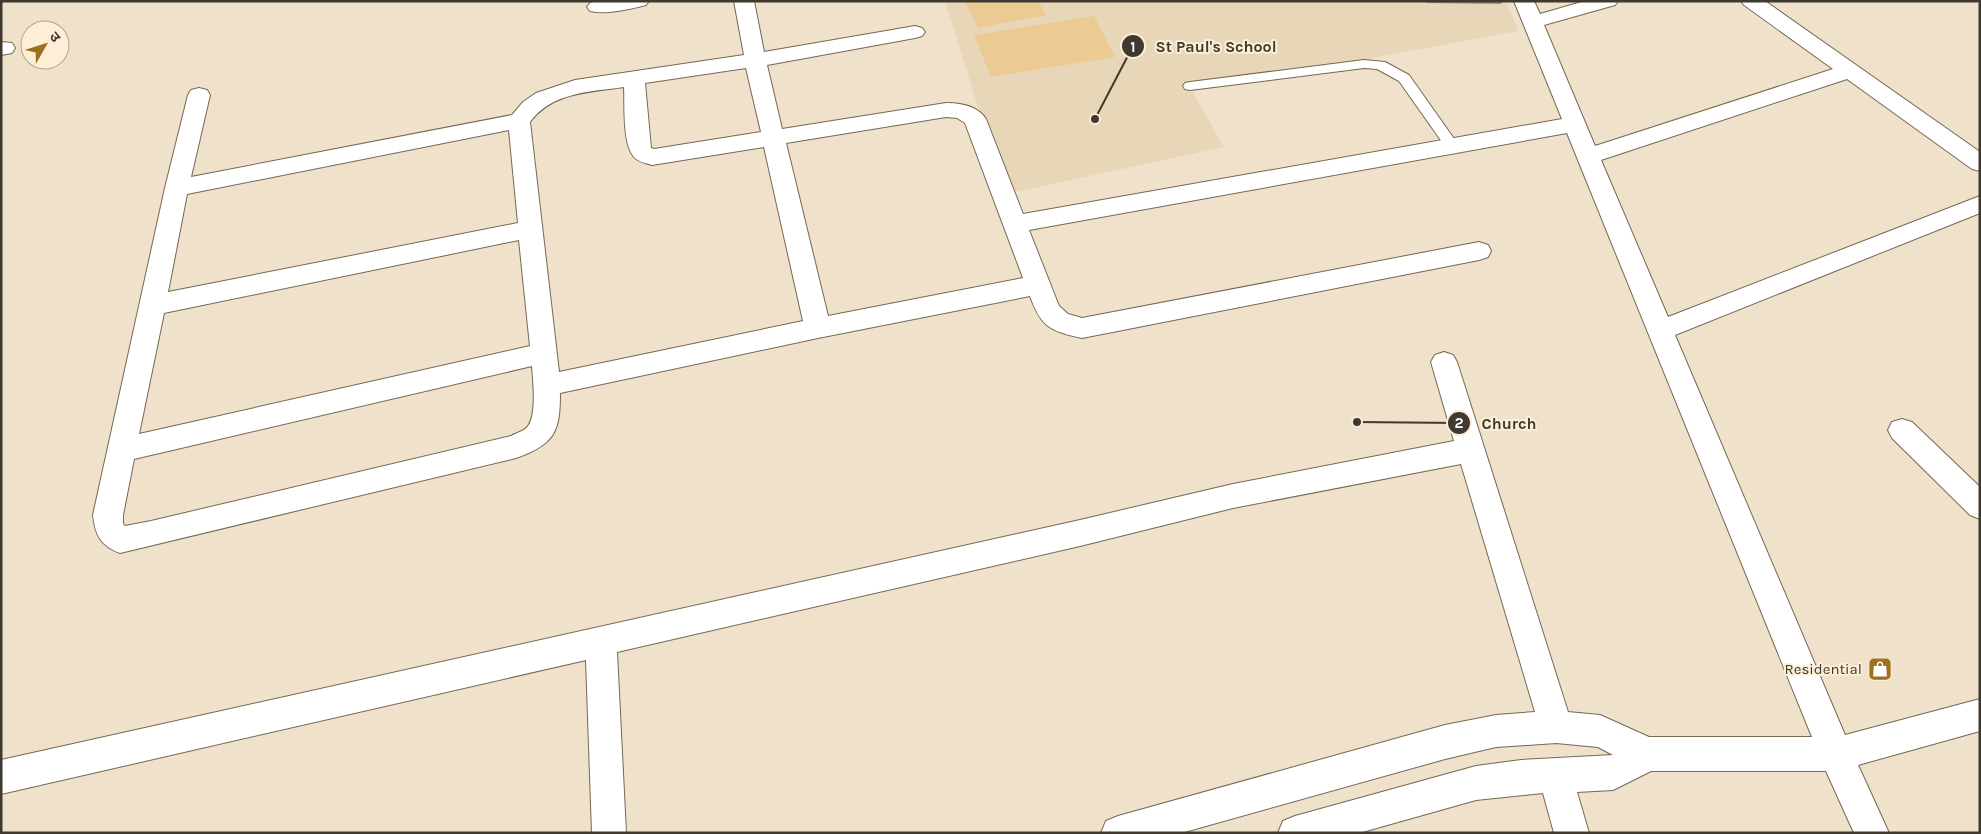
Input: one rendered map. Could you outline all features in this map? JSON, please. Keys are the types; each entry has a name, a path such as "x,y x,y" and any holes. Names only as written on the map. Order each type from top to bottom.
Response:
{"street":[{"path":"597,7 639,1"},
{"path":"744,1 755,60 818,328"},
{"path":"1608,1 1529,12 1836,754 1872,833"},
{"path":"1751,1 1980,163"},
{"path":"199,95 177,188 108,515 109,530 120,540 516,446 538,436 546,420 547,385 519,121 530,105 548,95 574,87 755,60 915,32"},
{"path":"1589,156 1850,71"},
{"path":"634,78 639,146 643,152 652,157 946,110 958,110 968,113 975,119 1048,311 1055,319 1065,325 1082,328 1479,251"},
{"path":"177,188 519,121"},
{"path":"1015,224 1576,124"},
{"path":"1661,330 1980,204"},
{"path":"153,305 530,229"},
{"path":"547,385 818,328 1038,285"},
{"path":"122,450 544,353"},
{"path":"1444,362 1556,727"},
{"path":"1902,430 1980,506"},
{"path":"1,777 1080,533 1233,496 1471,450"},
{"path":"600,642 609,833"},
{"path":"1118,833 1445,742 1496,731 1556,727 1600,731 1648,754 1836,754 1980,715"},
{"path":"1295,833 1476,783 1521,777 1613,773 1648,754"},
{"path":"1555,776 1572,833"}],"lane":[{"path":"1190,86 1364,64 1380,65 1404,78 1452,146"}],"shaded area":[{"path":"945,1 1506,1 1518,31 1192,91 1224,147 1005,194"},
{"path":"965,1 1038,1 1046,15 978,28"},
{"path":"1094,16 1115,57 991,77 974,35"}],"place":[{"name":"St Paul's School","path":"1095,119"},
{"name":"Church","path":"1357,422"},
{"name":"Residential","path":"1880,669"}]}
